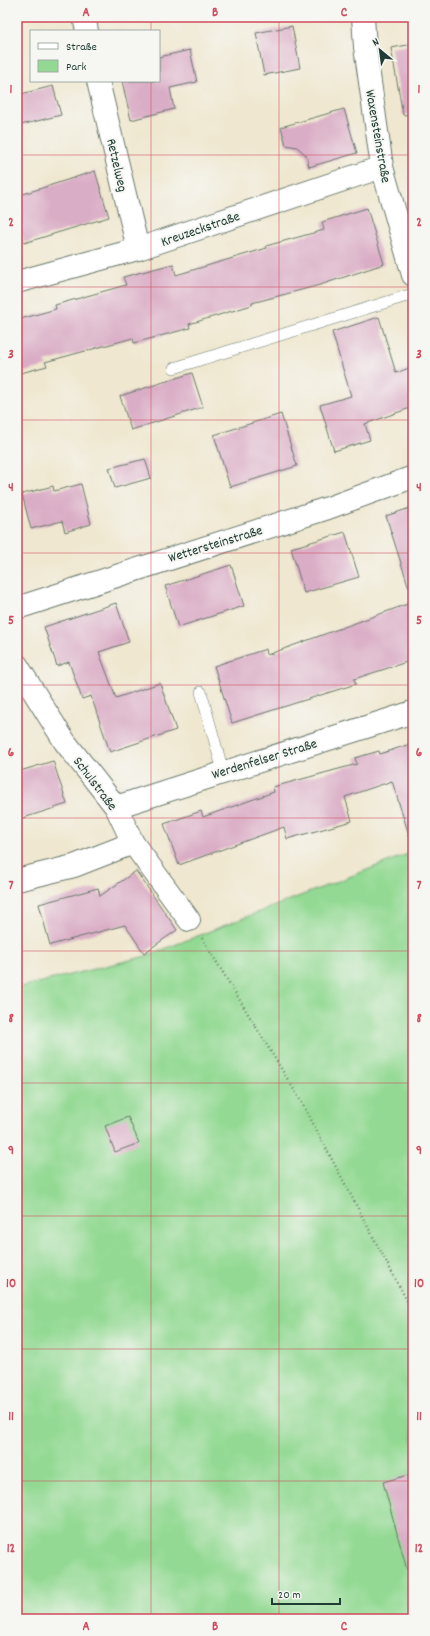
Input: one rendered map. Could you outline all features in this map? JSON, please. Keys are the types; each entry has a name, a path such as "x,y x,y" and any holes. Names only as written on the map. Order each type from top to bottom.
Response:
{"street":[{"path":"84,17 87,30"},
{"name":"Waxensteinstraße","path":"363,17 364,47 382,167 413,275"},
{"name":"Retzelweg","path":"98,82 138,249"},
{"name":"Kreuzeckstraße","path":"17,282 138,249 382,167"},
{"name":"Wettersteinstraße","path":"17,608 328,508 413,477"},
{"name":"Schulstraße","path":"17,665 66,742 116,807 133,843 189,920"},
{"name":"Werdenfelser Straße","path":"116,807 223,771 413,712"},
{"path":"17,880 74,866 133,843"}],"lane":[{"path":"174,368 413,294"},
{"path":"201,692 223,771"}],"path":[{"path":"189,920 247,1010 302,1103 413,1312"}],"green space":[{"path":"413,852 413,1619 17,1619 17,988 146,956"}],"building":[{"path":"292,26 300,68 264,75 256,33"},
{"path":"413,44 413,114 403,115 391,48"},
{"path":"190,50 197,82 170,88 174,109 131,120 122,82 160,82 160,57"},
{"path":"53,86 61,115 17,126 17,95"},
{"path":"344,109 357,153 309,167 306,155 297,147 286,145 281,127"},
{"path":"95,171 109,217 24,243 17,219 17,196"},
{"path":"367,208 384,264 320,285 252,303 252,305 189,324 190,328 134,343 133,338 45,362 47,366 17,374 17,320 56,309 55,305 126,285 123,277 173,264 176,275 267,248 266,246 324,230 322,222"},
{"path":"379,317 396,373 409,368 413,380 413,407 365,424 370,440 334,451 320,405 351,396 332,332"},
{"path":"192,373 203,407 131,430 120,396"},
{"path":"281,414 297,466 230,487 214,435"},
{"path":"145,459 151,478 115,488 109,468"},
{"path":"81,484 91,524 65,532 62,521 31,529 22,494 53,486 54,491"},
{"path":"413,507 413,587 409,588 386,516"},
{"path":"345,532 359,577 304,593 291,548"},
{"path":"231,565 244,606 178,627 165,586"},
{"path":"413,602 413,660 354,679 356,684 232,723 214,666 266,649 267,655"},
{"path":"116,603 129,642 99,652 116,698 160,683 176,730 110,752 91,696 82,699 69,662 57,666 44,627"},
{"path":"413,743 413,834 409,835 392,781 345,797 352,821 287,839 284,827 179,865 164,824 201,811 203,817 274,792 273,787 357,764 355,758 379,751 380,754"},
{"path":"53,761 67,804 17,820 17,772"},
{"path":"136,871 177,930 144,953 125,925 50,945 39,904 98,888 100,896"},
{"path":"128,1117 139,1143 115,1152 105,1126"},
{"path":"408,1475 413,1493 413,1569 407,1570 383,1482"}]}
